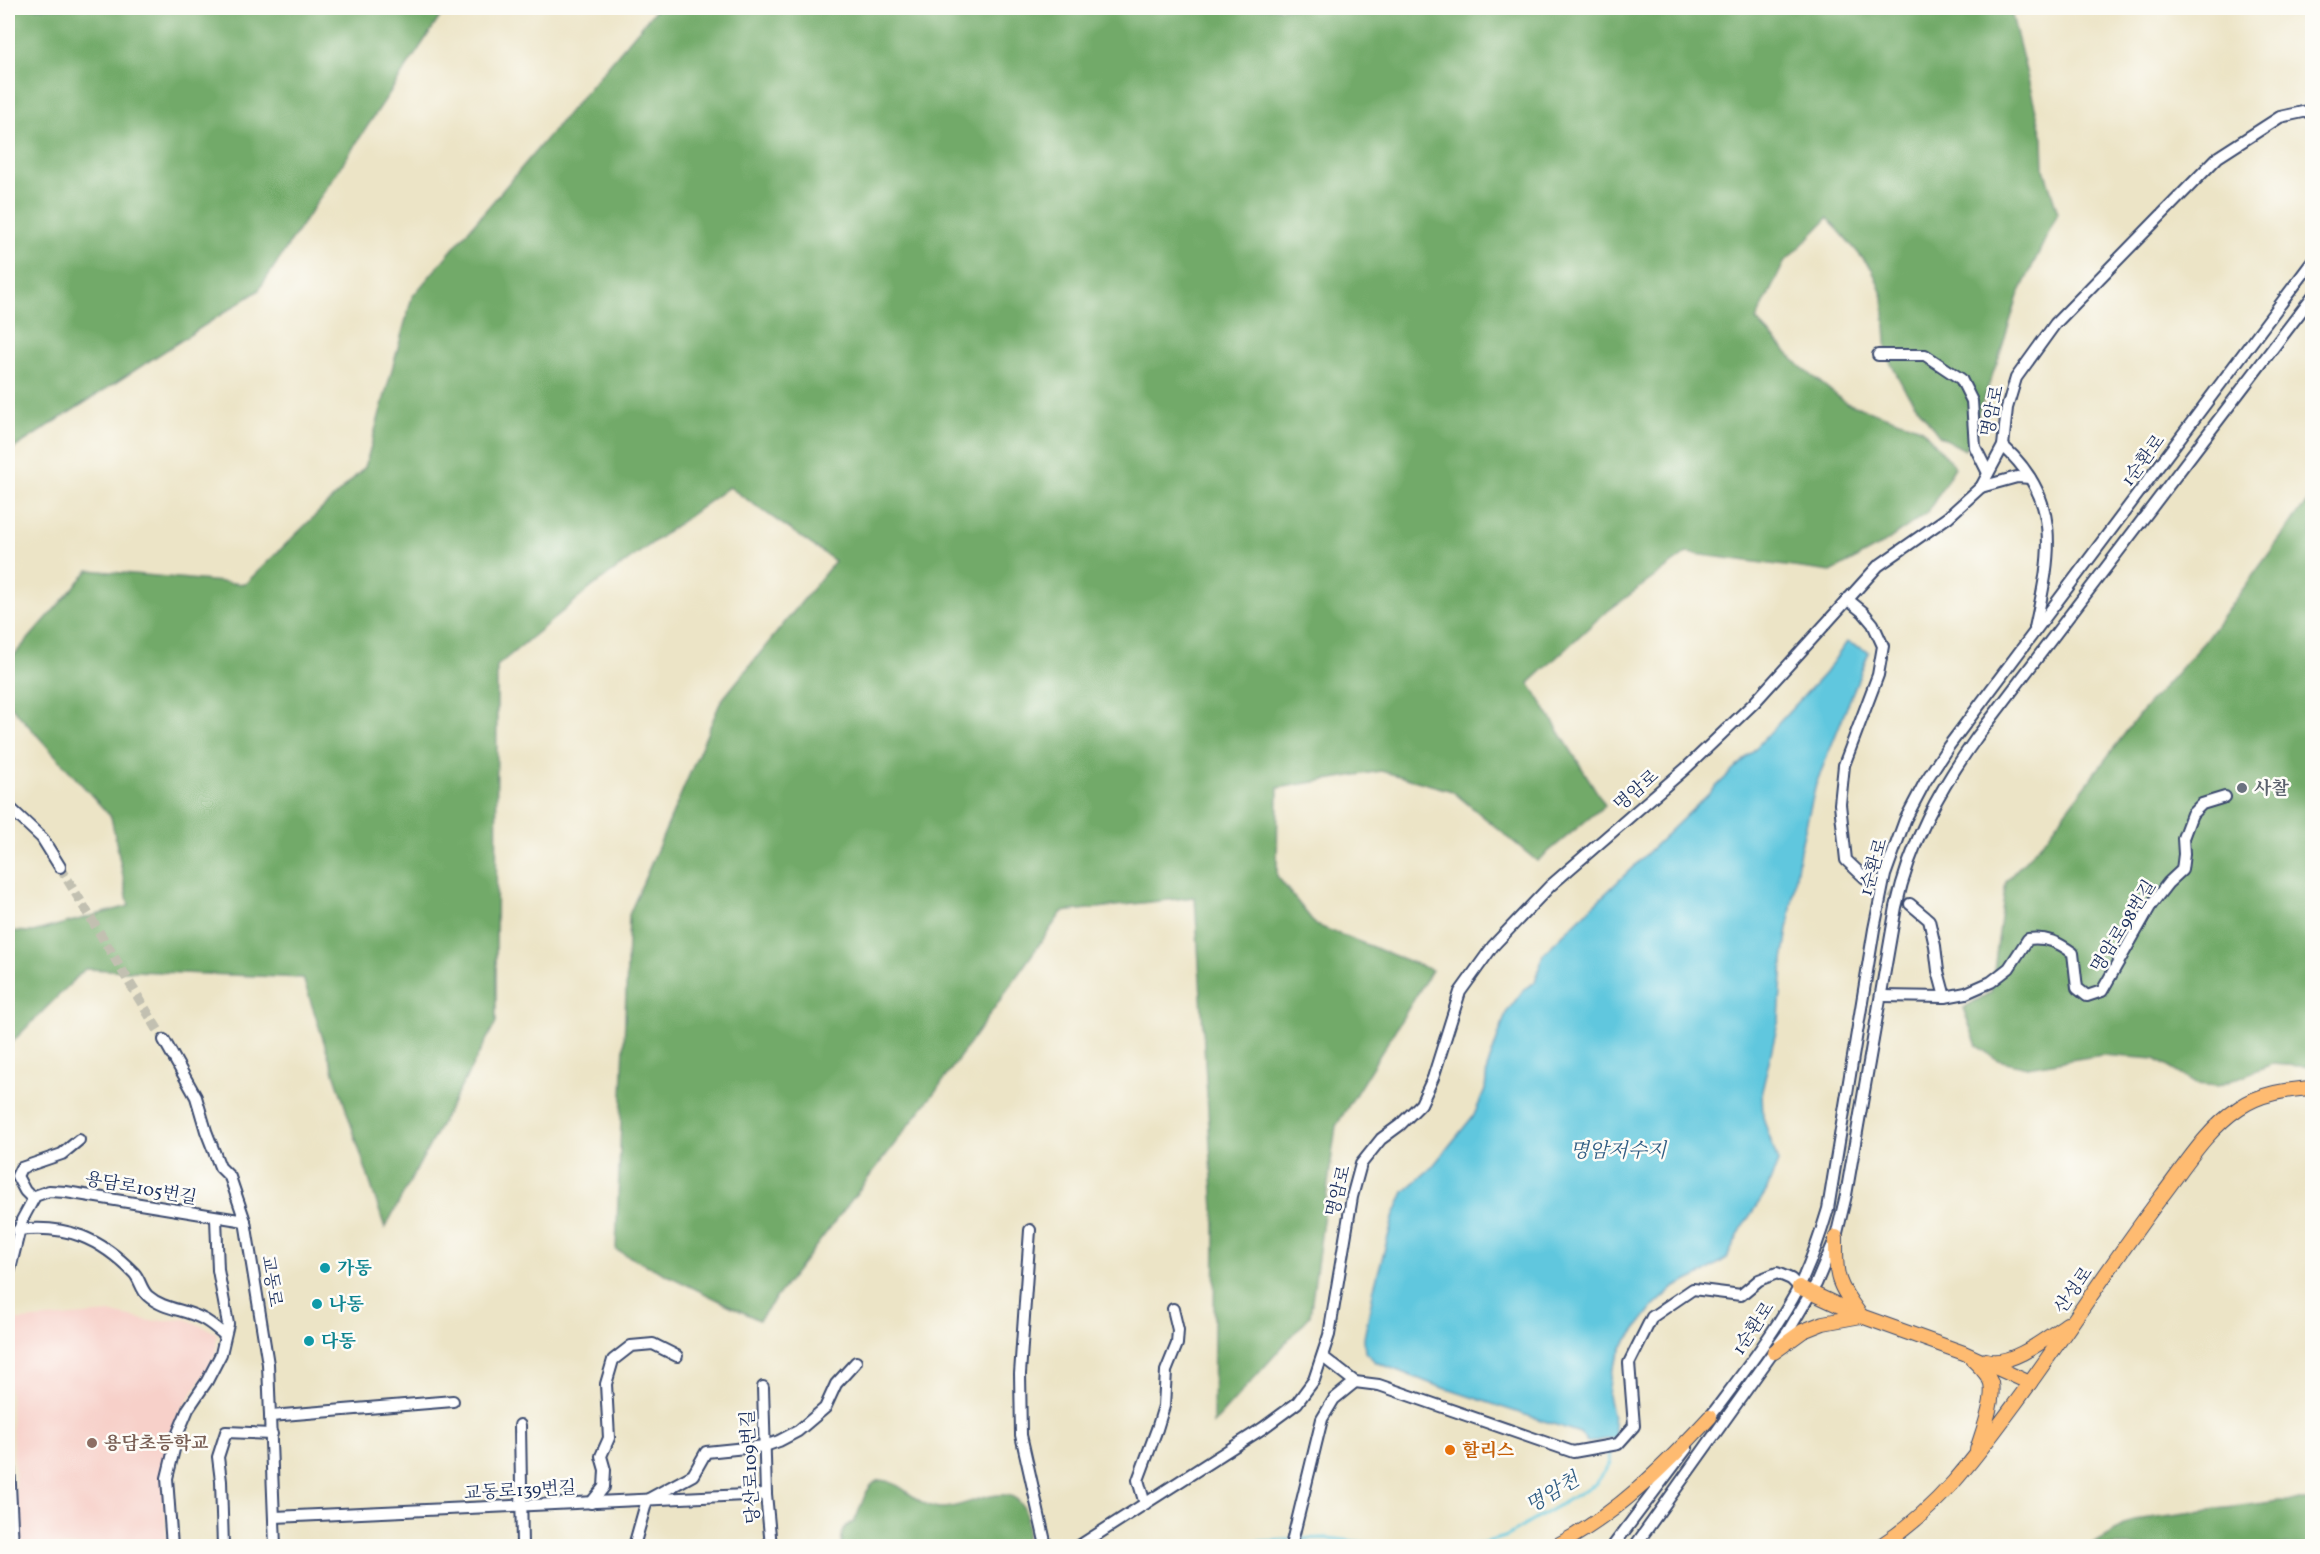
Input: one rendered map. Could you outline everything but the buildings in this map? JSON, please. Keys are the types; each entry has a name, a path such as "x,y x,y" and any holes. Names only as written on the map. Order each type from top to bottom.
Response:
{"main road":[{"name":"산성로","path":"1880,1546 1913,1523 1934,1504 1975,1458 2139,1227 2210,1133 2240,1107 2276,1091 2313,1088"},
{"path":"1836,1237 1836,1273 1841,1288 1861,1316"},
{"path":"1805,1290 1861,1316 1993,1362 2014,1357 2074,1320"},
{"path":"1774,1352 1803,1331 1823,1323 1861,1316"},
{"path":"1964,1353 2030,1383"},
{"path":"1964,1353 1980,1366 1991,1384 1988,1413 1975,1458"},
{"path":"1556,1546 1570,1539 1629,1498 1664,1468 1710,1417"}],"street":[{"name":"명암로","path":"1078,1546 1263,1428 1297,1403 1314,1380 1329,1335 1352,1197 1360,1164 1381,1139 1400,1125 1421,1104 1434,1078 1460,992 1493,946 1550,886 1685,769 1754,704 1878,567 1948,517 1981,487 2002,446 2007,408 2016,378 2055,324 2218,157 2280,117 2313,110"},
{"name":"1순환로","path":"1613,1546 1805,1290 1828,1209 1874,929 1886,875 1905,820 1925,782 1948,747 2313,262"},
{"name":"1순환로","path":"1635,1546 1774,1352 1805,1290 1836,1237 1848,1184 1904,872 1932,805 1951,772 2313,297"},
{"path":"1878,355 1925,355 1961,379 1972,401 1975,447 1988,473"},
{"path":"2002,446 2018,460 2030,478 2047,519 2048,567 2034,633"},
{"path":"1981,487 2017,477 2030,478"},
{"path":"1847,599 1873,624 1883,646 1878,675 1844,765 1840,804 1846,860 1865,878"},
{"name":"명암로98번길","path":"1945,997 1966,993 1991,981 2009,968 2028,939 2040,938 2054,940 2073,953 2077,988 2087,996 2102,991 2151,905 2168,883 2182,870 2183,838 2192,814 2202,804 2225,797"},
{"path":"8,806 42,838 60,867"},
{"path":"1881,996 1945,997 1929,920 1910,904"},
{"name":"교동로","path":"164,1040 196,1097 220,1167 230,1177 245,1221 268,1364 275,1546"},
{"name":"용담로105번길","path":"79,1140 62,1154 21,1168 17,1176 25,1191 33,1199 49,1191 66,1192 245,1221"},
{"path":"8,1277 18,1230 33,1199"},
{"path":"172,1546 167,1478 178,1433 188,1409 207,1381 221,1354 228,1324 218,1270 216,1218"},
{"path":"18,1230 39,1227 66,1230 96,1243 122,1260 137,1276 147,1295 170,1309 202,1318 225,1335"},
{"path":"1030,1230 1020,1374 1021,1435 1046,1546"},
{"path":"1323,1357 1355,1382 1379,1385 1573,1452 1618,1444 1634,1426 1629,1363 1652,1317 1693,1289 1741,1295 1759,1280 1777,1273 1791,1279 1805,1290"},
{"path":"1145,1503 1138,1480 1164,1406 1166,1371 1177,1344 1178,1330 1173,1309"},
{"path":"591,1503 604,1487 605,1470 601,1456 609,1438 606,1384 613,1360 631,1346 653,1344 677,1356"},
{"path":"634,1546 647,1500 693,1475 706,1452 765,1446 798,1431 825,1408 836,1384 856,1362"},
{"path":"1291,1546 1322,1419 1335,1399 1355,1382"},
{"name":"당산로109번길","path":"763,1387 766,1494 771,1546"},
{"path":"271,1416 453,1401"},
{"path":"520,1425 522,1546"},
{"path":"223,1546 218,1457 226,1432 272,1434"},
{"path":"8,1444 9,1513 13,1546"},
{"name":"교동로139번길","path":"275,1517 766,1494"}],"shaded area":[{"name":"용담초등학교","path":"111,1313 151,1321 186,1319 217,1333 216,1353 178,1414 164,1473 167,1546 19,1546 8,1363 8,1321"}],"green space":[{"path":"8,8 446,8 258,291 8,452"},
{"path":"657,8 2010,8 2043,138 2044,169 2058,213 2018,296 1999,357 1965,450 1939,436 1905,390 1887,356 1883,297 1872,269 1828,218 1784,263 1756,320 1800,366 1846,403 1921,428 1955,467 1928,512 1881,545 1831,572 1687,553 1601,616 1529,683 1605,805 1537,861 1452,791 1381,771 1278,788 1277,876 1316,925 1432,970 1336,1126 1310,1316 1213,1424 1215,1226 1195,897 1062,912 940,1085 759,1320 616,1250 629,915 721,701 835,561 729,487 592,587 497,666 496,1022 385,1228 303,978 85,969 8,1046 8,931 33,932 129,906 111,817 8,703 8,662 89,570 245,584 365,467 412,297"},
{"path":"2312,495 2312,1067 2272,1064 2218,1086 2196,1084 2155,1059 2102,1055 2027,1067 1998,1060 1977,1046 1963,1008 1991,992 2006,881 2047,837 2141,712 2204,642"},
{"path":"879,1480 896,1485 933,1507 952,1507 986,1497 1009,1495 1017,1500 1026,1514 1027,1528 1024,1546 843,1546 842,1531 854,1522 867,1492"},
{"path":"2279,1501 2312,1501 2312,1546 2089,1546 2134,1520"}],"water":[{"name":"명암저수지","path":"1847,642 1869,652 1816,784 1800,850 1783,961 1779,1019 1762,1091 1763,1117 1778,1162 1766,1192 1743,1226 1727,1258 1675,1287 1654,1306 1623,1346 1611,1372 1608,1395 1617,1437 1587,1443 1580,1433 1432,1384 1376,1362 1365,1352 1364,1338 1374,1288 1394,1215 1404,1192 1432,1167 1474,1115 1485,1090 1487,1069 1506,1013 1524,989 1535,982 1543,954 1751,753 1825,673"}],"waterway":[{"name":"명암천","path":"1471,1546 1505,1537 1595,1484 1610,1464 1608,1449"},
{"name":"명암천","path":"1296,1539 1328,1538 1392,1546"},
{"name":"명암천","path":"1217,1546 1225,1543 1289,1540"}],"tunnel":[{"path":"60,867 164,1040"},
{"path":"1865,878 1910,904"}],"place":[{"name":"사찰","path":"2242,788"},
{"name":"가동","path":"325,1268"},
{"name":"나동","path":"317,1304"},
{"name":"다동","path":"309,1341"},
{"name":"용담초등학교","path":"92,1443"},
{"name":"할리스","path":"1450,1450"}]}
